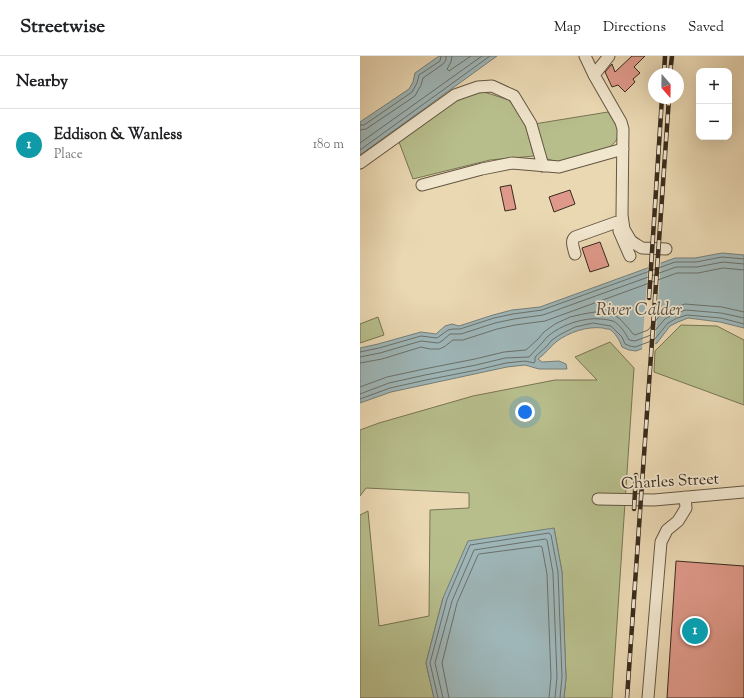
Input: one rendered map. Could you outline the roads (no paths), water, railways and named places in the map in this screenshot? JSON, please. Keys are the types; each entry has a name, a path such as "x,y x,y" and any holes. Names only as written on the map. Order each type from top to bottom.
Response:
{"street":[{"path":"585,56 621,122 623,129 622,215 624,229 631,241 642,248 666,249"},
{"path":"594,75 609,56"},
{"path":"360,163 455,95 478,87 492,86 514,96 532,124 543,166"},
{"path":"422,185 482,169 512,163 559,167 623,149"},
{"path":"623,149 617,160 616,210 620,234 630,256"},
{"path":"575,254 572,242 575,237 617,222"},
{"name":"Charles Street","path":"598,499 654,500 744,492"},
{"path":"648,698 661,542 667,530 678,521 686,508 685,497"}],"water":[{"path":"439,56 497,56 360,155 360,122 409,89 413,82 415,73"},
{"name":"River Calder","path":"722,253 744,255 744,328 720,322 688,318 670,326 657,343 636,351 622,347 617,337 609,329 585,329 561,338 538,359 542,362 559,361 566,364 567,369 539,369 525,365 507,367 391,392 360,403 360,348 421,332 436,334 445,326 452,324 459,326 512,310 540,307 675,258 695,258"},
{"path":"554,528 562,572 566,678 564,698 434,698 426,663 443,598 468,541"}],"railway":[{"path":"664,68 665,56"},
{"path":"671,68 672,56"},
{"path":"649,298 662,104"},
{"path":"627,698 669,104"},
{"path":"634,509 636,475"}],"place":[{"name":"Eddison & Wanless","path":"695,631"}]}
